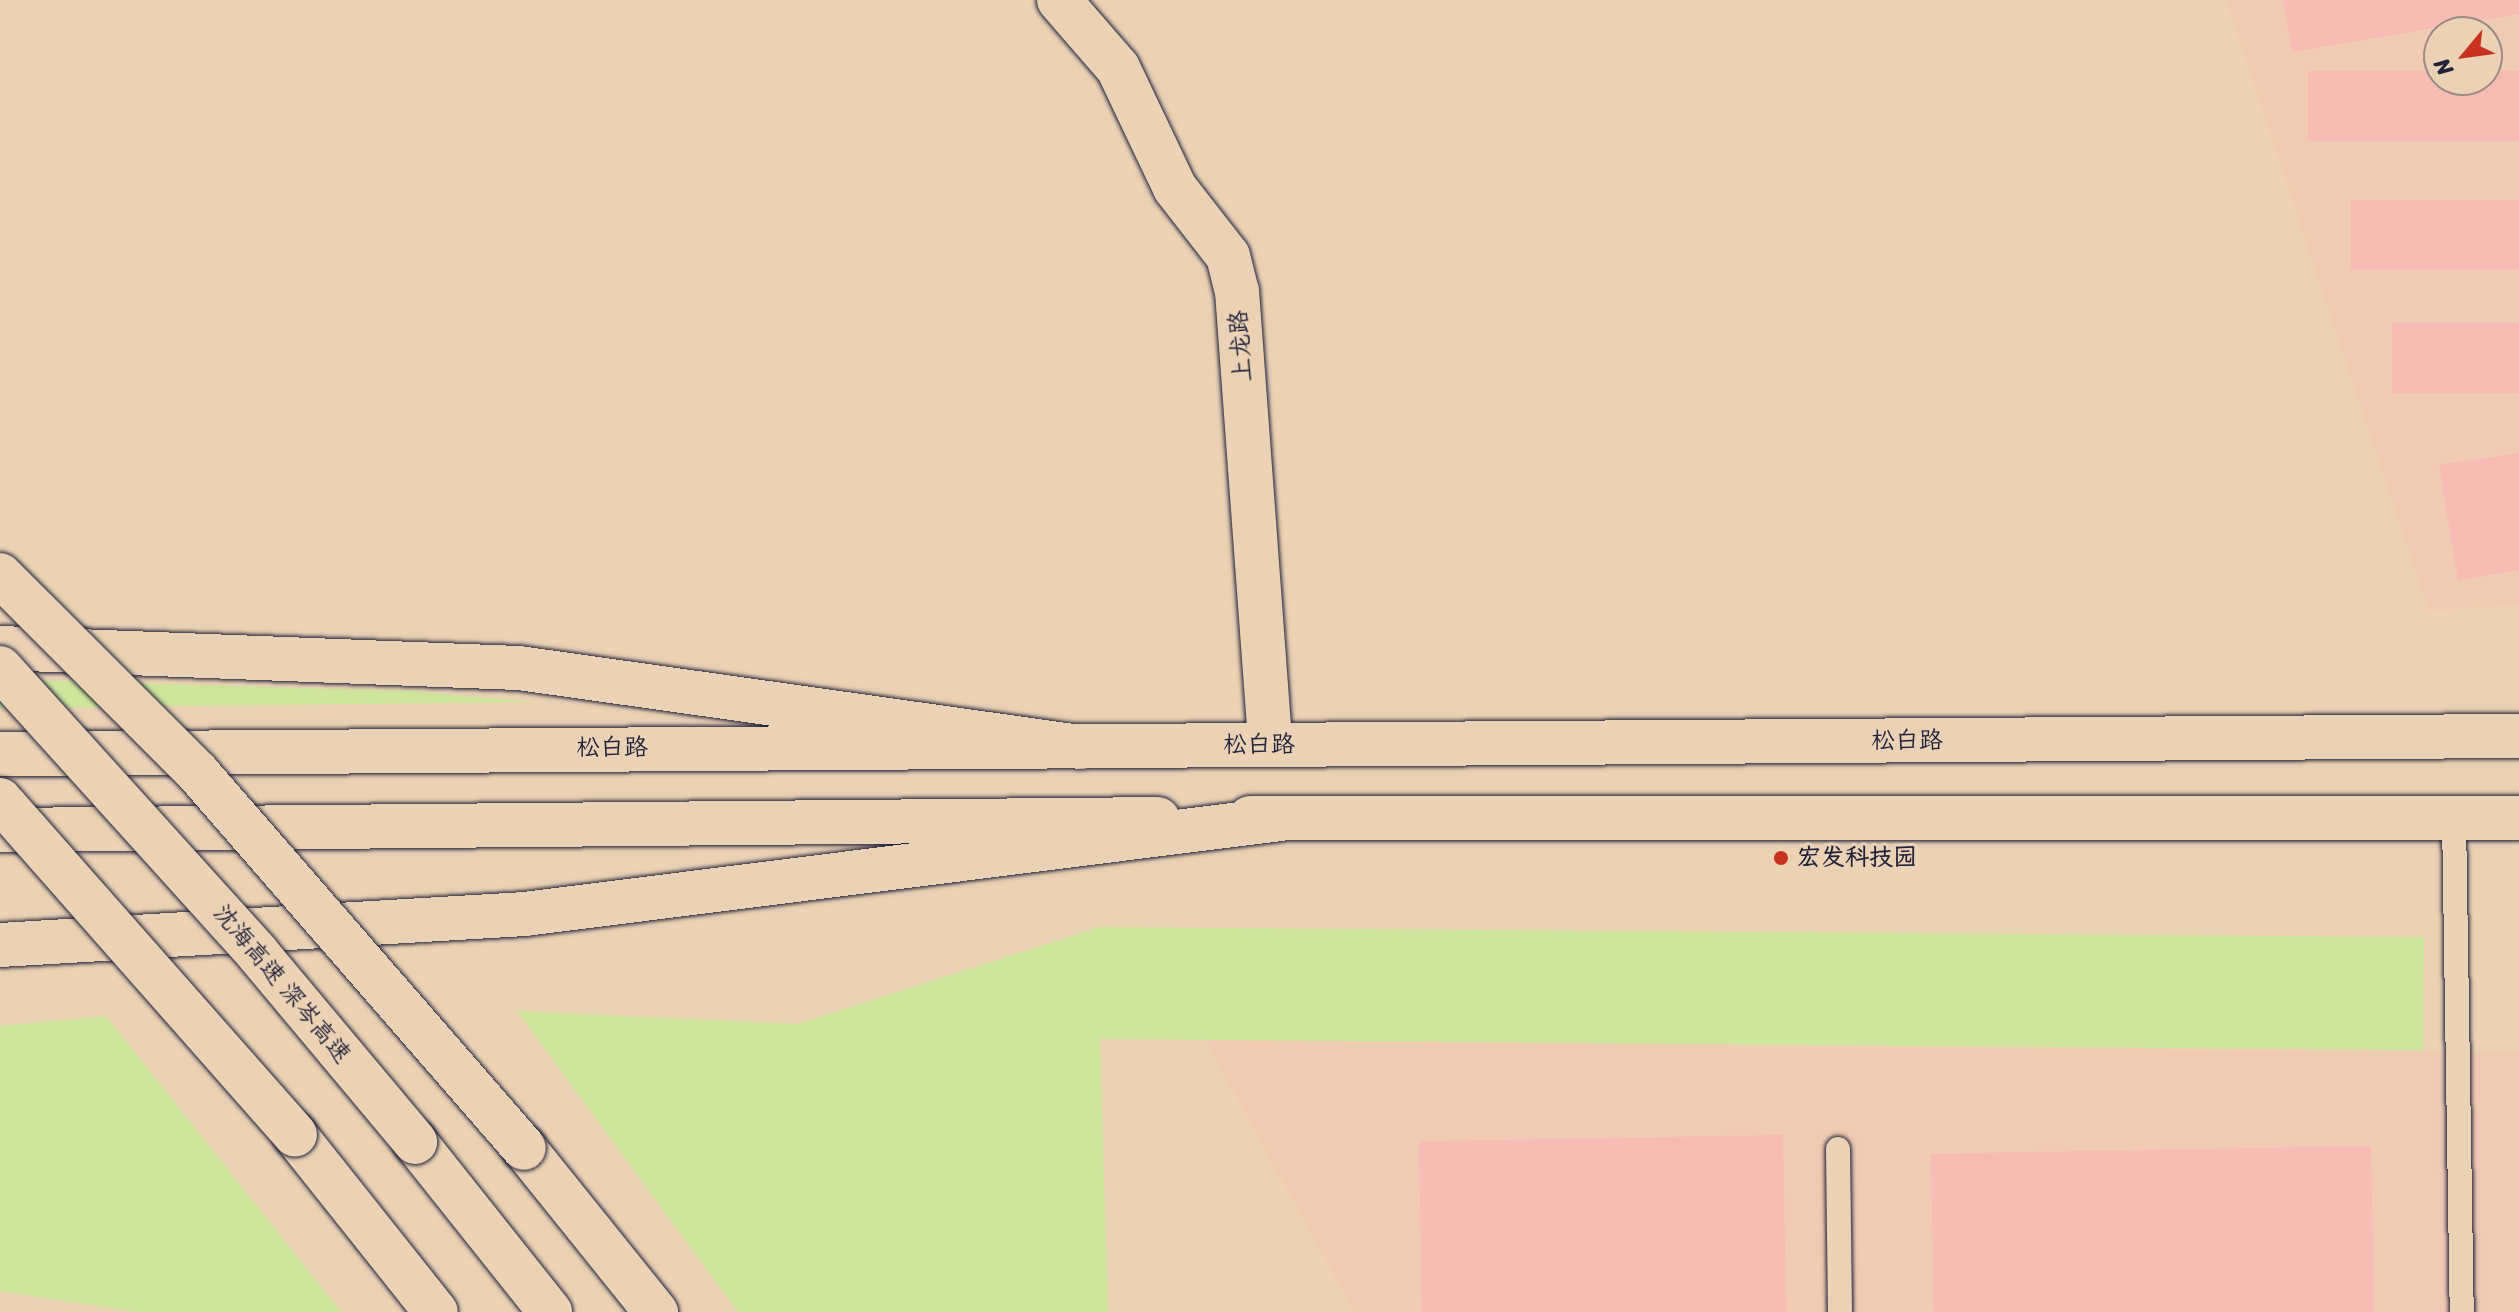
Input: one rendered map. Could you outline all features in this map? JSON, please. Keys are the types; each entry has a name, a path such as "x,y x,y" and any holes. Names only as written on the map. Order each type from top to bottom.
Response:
{"main road":[{"name":"上龙路","path":"1059,0 1118,68 1175,188 1228,256 1237,291 1270,745"},
{"path":"0,575 197,772 524,1148 656,1312"},
{"path":"0,648 519,668 1080,747"},
{"name":"沈海高速 深岑高速","path":"0,668 258,954 415,1142 550,1312"},
{"name":"松白路","path":"0,754 2519,736"},
{"path":"0,800 295,1135 436,1312"},
{"path":"0,945 525,914 1288,818"},
{"path":"0,830 1288,818 2519,818"}],"lane":[{"path":"2454,818 2462,1312"},
{"path":"1838,1149 1840,1312"}],"shaded area":[{"path":"2226,0 2519,0 2519,605 2428,611"},
{"path":"1205,1040 2519,1053 2519,1312 1354,1312"}],"green space":[{"path":"0,679 411,691 537,702 0,708"},
{"path":"1100,927 2424,937 2423,1050 1100,1039 1108,1312 738,1312 517,1011 798,1024"},
{"path":"106,1016 341,1312 136,1312 0,1291 0,1026"}],"building":[{"path":"2283,0 2519,0 2519,14 2423,16 2423,30 2292,52"},
{"path":"2308,71 2423,71 2423,96 2503,96 2503,71 2519,71 2519,141 2308,141"},
{"path":"2351,200 2519,200 2519,270 2351,270"},
{"path":"2392,323 2519,323 2519,393 2392,393"},
{"path":"2519,453 2519,570 2458,580 2439,465"},
{"path":"1783,1135 1786,1312 1422,1312 1419,1141"},
{"path":"2371,1146 2374,1312 1934,1312 1931,1154"}],"place":[{"name":"宏发科技园","path":"1781,858"}]}
